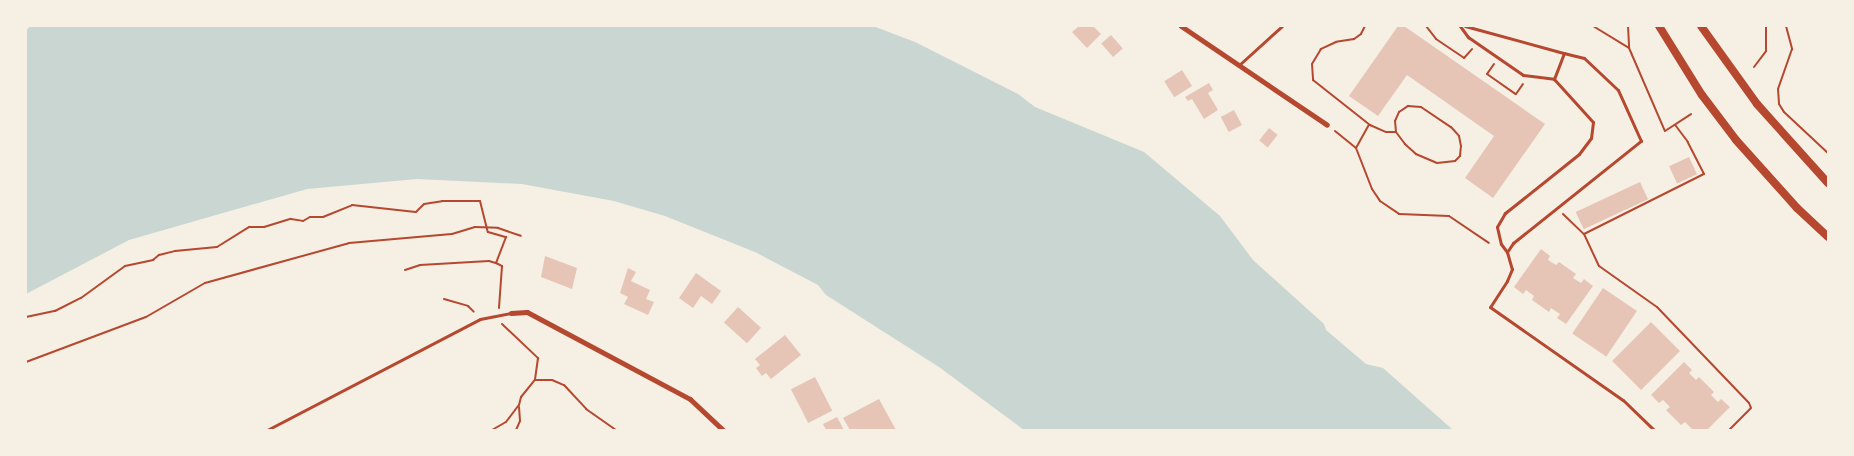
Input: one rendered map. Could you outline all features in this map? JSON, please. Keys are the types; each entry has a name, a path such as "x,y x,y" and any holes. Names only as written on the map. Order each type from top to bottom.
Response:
{"main road":[{"path":"1659,26 1696,86 1737,140 1797,208 1828,237"},
{"path":"1701,26 1757,104 1828,183"}],"street":[{"path":"1181,26 1327,125"},
{"path":"511,313 527,312 690,399 723,430"}],"lane":[{"path":"1239,65 1282,26"},
{"path":"1460,26 1468,37 1523,75 1554,79 1593,122 1591,138 1579,154 1505,213 1497,227 1501,244 1507,252 1512,269 1490,307 1623,400 1654,430"},
{"path":"1465,26 1584,58 1618,90 1641,141 1513,243 1507,252"},
{"path":"1554,79 1564,54"},
{"path":"267,430 480,319 511,313"}],"path":[{"path":"1365,26 1361,34 1354,39 1336,42 1320,49 1312,64 1312,75 1316,85 1370,124 1386,132 1396,132 1416,154 1437,163 1455,161 1460,156 1459,136 1451,127 1421,107 1407,106 1399,112 1395,121 1396,132"},
{"path":"1426,26 1436,39 1464,58 1471,49 1479,54"},
{"path":"1593,26 1629,48"},
{"path":"1628,26 1629,48 1665,131 1691,114"},
{"path":"1754,67 1766,51 1766,26"},
{"path":"1786,26 1792,49 1778,89 1779,104 1784,112 1828,153"},
{"path":"1486,59 1494,64 1487,74 1516,94 1524,83 1523,75"},
{"path":"1356,148 1370,124"},
{"path":"1584,234 1704,174 1688,142 1675,124"},
{"path":"1327,125 1356,148 1371,189 1380,201 1399,214 1449,216 1489,243"},
{"path":"26,317 55,311 81,298 125,266 153,260 159,255 175,251 217,247 249,227 264,227 291,219 303,221 310,217 323,217 352,204 416,212 424,204 442,201 480,201 488,232 506,237 496,263"},
{"path":"1557,208 1584,234 1599,266 1657,307 1749,403 1752,408 1729,430"},
{"path":"26,362 146,317 205,283 349,243 452,234 475,227 521,236"},
{"path":"405,270 420,265 489,261 502,266 498,320 538,358 535,380 521,397 520,421 516,430"},
{"path":"444,299 468,306 480,319"},
{"path":"535,380 552,380 564,385 586,409 616,430"},
{"path":"492,430 506,422 519,405"}],"shaded area":[{"path":"31,26 873,26 915,42 1018,94 1035,107 1144,152 1220,216 1253,260 1324,324 1326,330 1366,364 1383,368 1453,430 1024,430 939,367 826,295 818,285 755,252 665,216 614,201 522,184 417,179 307,189 129,240 26,294 26,30"}],"building":[{"path":"1079,26 1093,26 1101,34 1087,48 1072,32"},
{"path":"1398,26 1404,26 1545,124 1493,198 1465,178 1494,136 1407,75 1378,116 1349,96"},
{"path":"1111,35 1123,49 1113,57 1101,44"},
{"path":"1182,70 1192,86 1174,97 1164,81"},
{"path":"1209,83 1213,90 1208,93 1218,110 1204,119 1192,99 1188,101 1185,97"},
{"path":"1234,110 1242,125 1229,132 1221,117"},
{"path":"1269,128 1278,135 1268,147 1259,141"},
{"path":"1689,157 1697,174 1677,184 1669,166"},
{"path":"1640,182 1648,199 1584,229 1576,212"},
{"path":"1541,249 1550,256 1548,260 1556,265 1559,262 1576,274 1573,278 1581,283 1584,279 1593,286 1566,324 1557,318 1560,314 1551,308 1549,312 1532,300 1534,296 1526,290 1523,294 1514,287"},
{"path":"545,256 577,268 572,289 541,277"},
{"path":"628,268 636,272 631,281 650,290 646,299 654,302 648,315 624,304 628,297 620,293"},
{"path":"696,273 721,291 712,304 701,296 693,308 679,298"},
{"path":"1603,288 1637,311 1606,357 1572,334"},
{"path":"738,307 761,328 747,343 724,323"},
{"path":"1651,322 1680,351 1641,390 1612,361"},
{"path":"785,335 801,355 771,379 766,373 762,376 756,368 760,365 755,359"},
{"path":"1684,362 1692,370 1689,373 1696,380 1699,377 1714,392 1711,395 1718,402 1721,399 1730,407 1707,430 1690,430 1692,429 1685,422 1681,425 1666,410 1670,407 1663,400 1659,403 1651,395"},
{"path":"815,377 832,411 808,423 791,389"},
{"path":"879,399 896,430 850,430 843,418"},
{"path":"837,417 844,430 826,430 823,424"}]}
